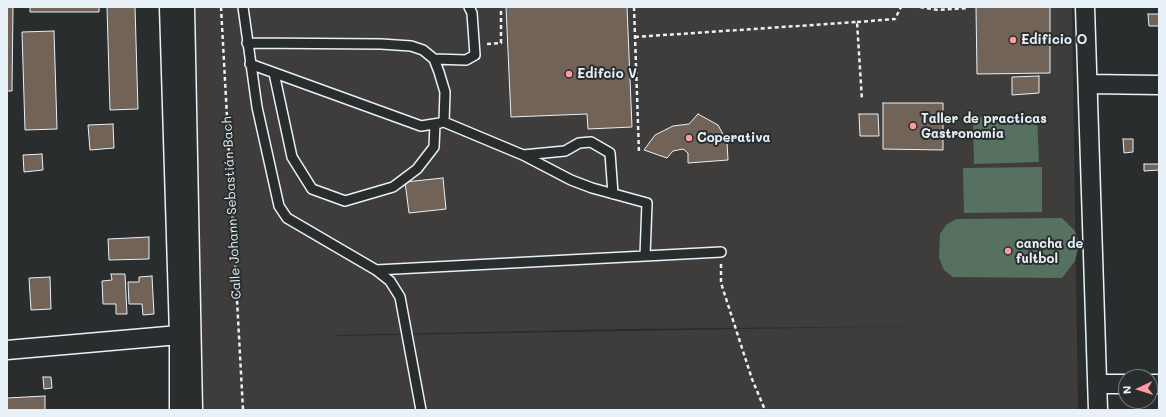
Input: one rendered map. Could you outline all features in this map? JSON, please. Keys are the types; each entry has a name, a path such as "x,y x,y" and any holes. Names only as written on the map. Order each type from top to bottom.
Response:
{"street":[{"path":"169,7 179,335 179,410"},
{"path":"185,7 193,410"},
{"path":"1085,7 1098,410"},
{"path":"1088,84 1159,86"},
{"path":"7,350 179,335"},
{"path":"1097,384 1118,384"}],"lane":[{"path":"243,7 257,106 279,206 288,218 376,270 390,281 400,297 421,410"},
{"path":"434,60 466,60 475,55 472,13 469,7"},
{"path":"248,43 344,43 411,46 423,50 434,60 445,92 434,147 417,169 393,187 345,201 312,189 292,157 274,72"},
{"path":"250,64 421,126 440,123 523,155 571,180 647,203 645,256"},
{"path":"523,155 565,151 579,143 591,142 610,153 614,194"},
{"path":"376,270 721,252"}],"path":[{"name":"Calle Johann Sebastián Bach","path":"221,7 243,410"},
{"path":"475,45 501,43 501,7"},
{"path":"634,7 639,153"},
{"path":"635,37 895,19 901,7"},
{"path":"920,7 938,10 968,8"},
{"path":"857,22 862,100"},
{"path":"721,252 721,282 752,379 765,410"}],"shaded area":[{"path":"185,7 1072,7 1078,410 193,410","holes":["922,326 337,336 621,329"]}],"green space":[{"path":"1037,115 1039,162 974,164 973,117"},
{"path":"1042,167 1042,212 964,213 963,168"},
{"name":"cancha de fultbol","path":"1062,218 1075,231 1079,243 1075,261 1062,278 953,277 944,270 939,258 940,234 946,225 956,219"}],"building":[{"path":"7,7 13,7 12,91 7,91"},
{"path":"30,7 99,7 99,12 30,12"},
{"path":"107,7 135,7 138,109 110,110"},
{"name":"Edifcio V","path":"506,7 627,7 632,127 588,129 587,114 511,117"},
{"name":"Edificio O","path":"976,7 1050,7 1050,73 977,74"},
{"path":"1148,14 1159,14 1159,26 1149,26"},
{"path":"54,31 57,129 25,130 22,32"},
{"path":"1039,76 1039,93 1012,95 1012,77"},
{"name":"Taller de practicas Gastronomia","path":"883,103 943,103 943,150 883,149"},
{"name":"Coperativa","path":"698,114 718,125 727,142 728,160 688,163 688,153 683,149 673,151 667,158 644,150 655,135 673,126 689,124"},
{"path":"859,114 878,114 879,136 860,136"},
{"path":"113,124 114,148 90,150 88,125"},
{"path":"1123,139 1133,139 1133,152 1124,153"},
{"path":"42,154 43,170 24,172 23,155"},
{"path":"1144,164 1159,164 1159,170 1144,171"},
{"path":"443,178 446,209 409,213 405,182"},
{"path":"149,237 149,259 109,260 108,239"},
{"path":"111,274 125,274 127,314 116,314 116,304 103,304 102,281 112,280"},
{"path":"152,276 154,314 143,315 142,304 129,304 128,282 139,282 139,277"},
{"path":"50,277 51,309 31,310 29,278"},
{"path":"43,377 51,377 52,388 44,389"},
{"path":"45,396 45,410 7,410 7,398"}],"place":[{"name":"Edificio O","path":"1013,40"},
{"name":"Edifcio V","path":"569,74"},
{"name":"Taller de practicas Gastronomia","path":"913,126"},
{"name":"Coperativa","path":"689,138"},
{"name":"cancha de fultbol","path":"1008,251"}]}
